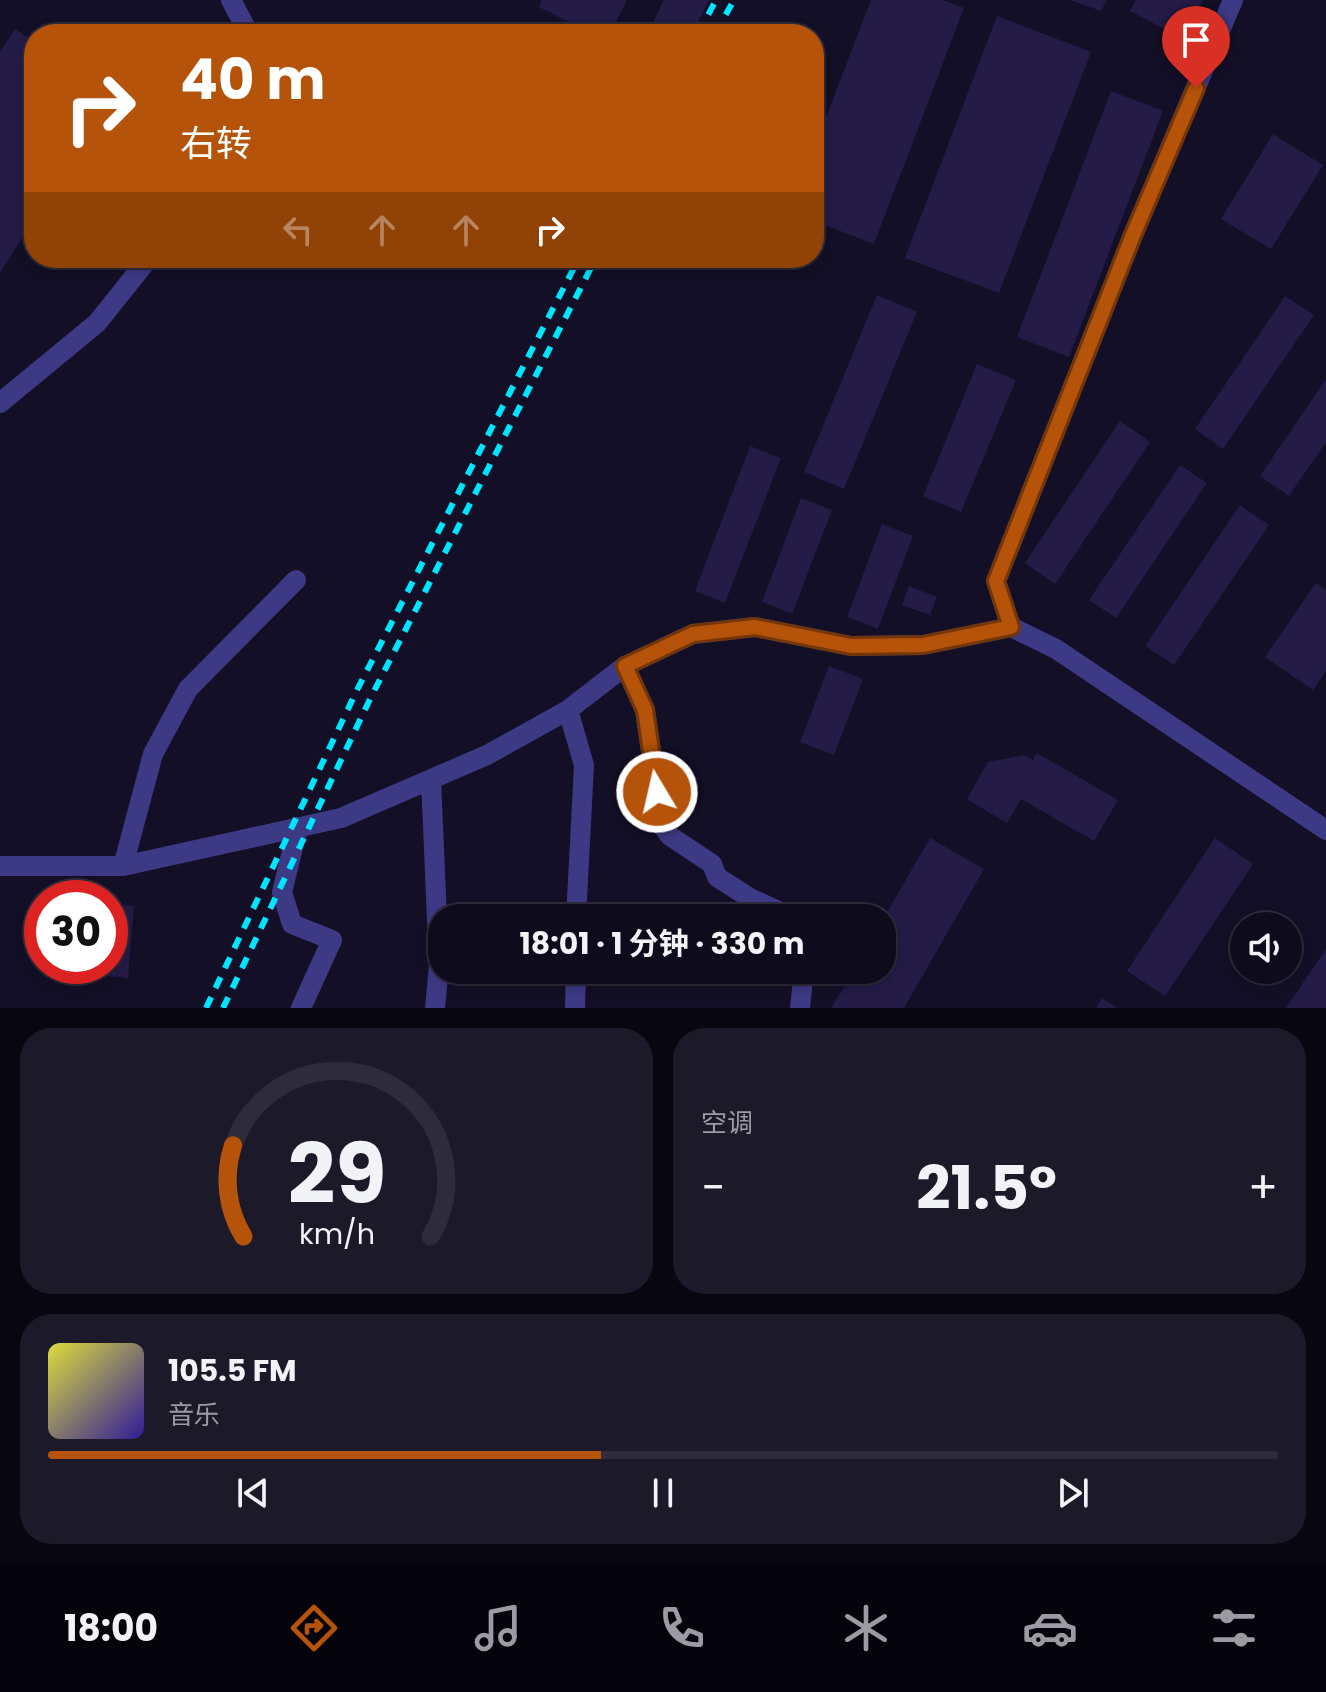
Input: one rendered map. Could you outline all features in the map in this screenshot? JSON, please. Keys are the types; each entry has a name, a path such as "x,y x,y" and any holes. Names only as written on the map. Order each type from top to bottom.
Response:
{"street":[{"path":"231,0 244,24"},
{"path":"1011,627 996,581 1133,235 1233,0"},
{"path":"0,403 97,323 141,268"},
{"path":"123,866 153,754 188,689 296,580"},
{"path":"0,866 123,866 341,818 487,755 568,710 625,666 693,634 755,627 851,646 923,645 1011,627 1056,649 1326,830"},
{"path":"625,666 645,710 664,828 670,836 712,864 717,877 763,904"},
{"path":"568,710 584,765 577,904"},
{"path":"431,779 439,966 435,1008"},
{"path":"298,827 282,892 292,924 332,940 301,1008"},
{"path":"575,1008 576,984"},
{"path":"800,1008 803,984"}],"building":[{"path":"542,0 627,0 615,24 573,24 539,7"},
{"path":"664,0 709,0 697,24 652,24"},
{"path":"871,0 943,0 964,8 874,244 824,225 824,122"},
{"path":"1070,0 1107,0 1101,11"},
{"path":"1136,0 1203,0 1183,39 1130,11"},
{"path":"997,16 1091,52 999,293 905,258"},
{"path":"15,29 24,35 24,235 0,273 0,52"},
{"path":"1111,91 1163,111 1069,357 1017,337"},
{"path":"1273,134 1323,165 1271,249 1221,219"},
{"path":"877,295 917,312 844,489 804,472"},
{"path":"1285,296 1314,315 1223,449 1195,429"},
{"path":"977,364 1016,380 961,512 923,496"},
{"path":"1326,379 1326,442 1289,496 1260,476"},
{"path":"1120,421 1150,442 1055,584 1025,563"},
{"path":"750,446 781,458 725,603 695,591"},
{"path":"1180,465 1207,483 1116,618 1089,600"},
{"path":"801,498 832,510 792,614 762,602"},
{"path":"1240,505 1269,525 1174,665 1145,646"},
{"path":"882,524 913,536 878,629 847,617"},
{"path":"1316,583 1326,590 1326,671 1313,690 1265,657"},
{"path":"909,586 937,597 930,615 902,605"},
{"path":"829,666 863,679 834,755 800,742"},
{"path":"1037,753 1118,800 1094,841 1021,799 1007,823 967,799 988,762 1025,755 1033,760"},
{"path":"930,838 984,869 904,1008 831,1008 846,984 896,984 896,904 892,904"},
{"path":"1215,838 1253,864 1165,996 1127,971"},
{"path":"128,906 134,906 128,978"},
{"path":"1326,949 1326,1008 1286,1008"},
{"path":"1102,998 1117,1008 1096,1008"}],"railway":[{"path":"703,24 716,0"},
{"path":"721,24 734,0"},
{"path":"206,1008 357,690 574,268"},
{"path":"223,1008 371,697 591,268"}],"route":[{"path":"657,792 645,710 625,666 693,634 755,627 851,646 923,645 1011,627 996,581 1133,235 1196,88"}]}
